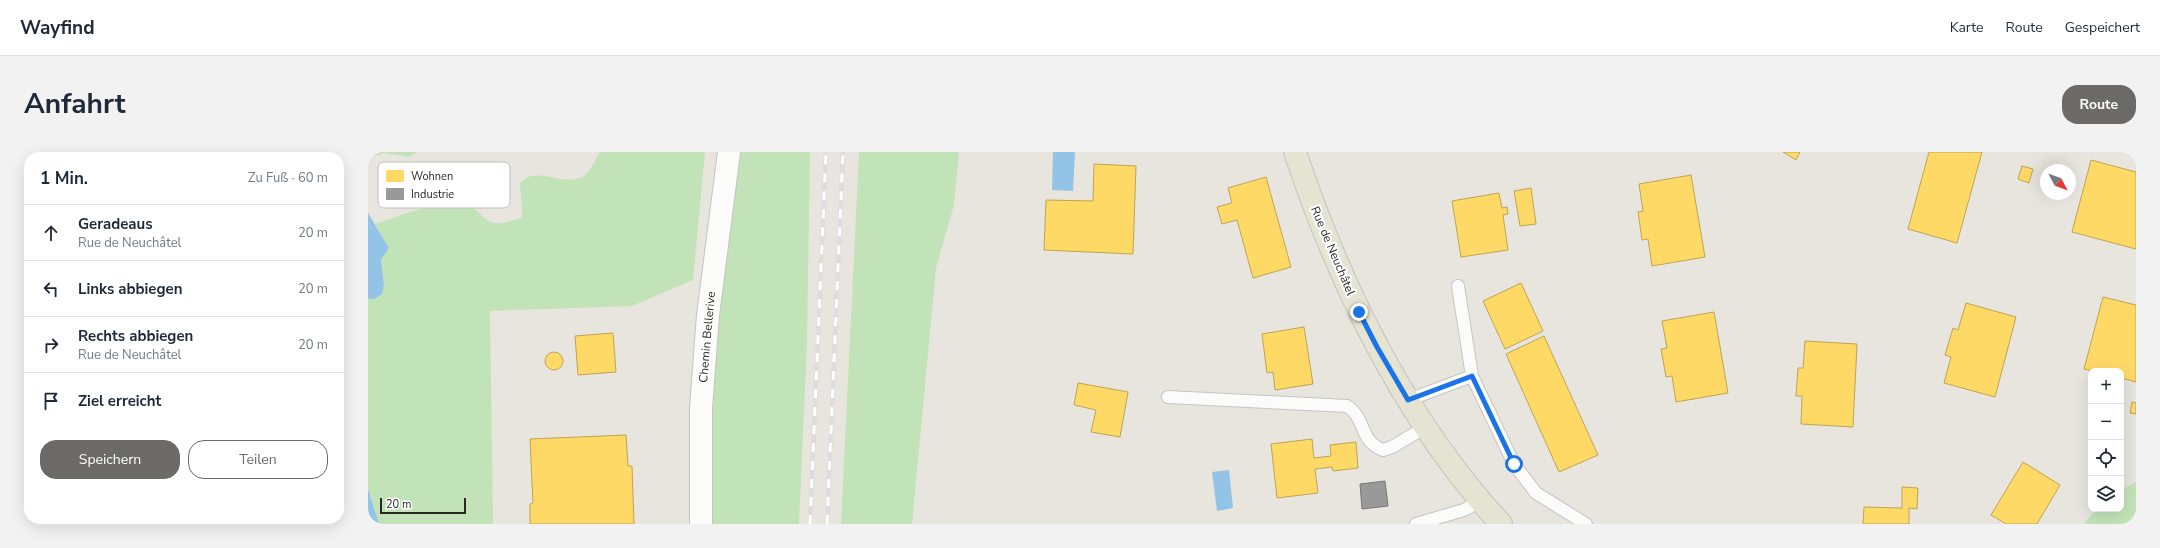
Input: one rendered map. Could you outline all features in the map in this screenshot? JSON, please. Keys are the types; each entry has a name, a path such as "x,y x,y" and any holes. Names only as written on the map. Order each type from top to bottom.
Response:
{"main road":[{"name":"Rue de Neuchâtel","path":"1295,152 1316,213 1344,280 1377,347 1408,400 1426,427 1480,501 1501,524"}],"street":[{"name":"Chemin Bellerive","path":"701,524 701,408 708,315 729,152"}],"lane":[{"path":"1458,286 1472,376 1503,444 1523,479 1536,493 1586,524"},
{"path":"1408,400 1472,376"},
{"path":"1168,397 1347,406 1358,415 1367,440 1383,450 1392,447 1426,427"},
{"path":"1416,524 1451,515 1480,501"}],"green space":[{"path":"368,152 417,152 409,157 384,153 368,158"},
{"path":"600,152 705,152 693,280 632,306 490,311 493,524 379,524 368,489 368,299 374,299 384,284 381,260 389,248 375,224 423,208 472,208 491,222 508,222 522,217 520,183 527,178 544,176 571,180 579,178 587,173"},
{"path":"729,152 810,152 807,343 799,524 701,524"},
{"path":"859,152 959,152 954,205 936,268 912,524 841,524"},
{"path":"2136,482 2136,524 2084,524 2094,512 2124,512 2124,488"}],"water":[{"path":"1053,152 1075,152 1073,191 1052,190"},
{"path":"368,213 389,248 381,260 384,284 382,294 374,299 368,299"},
{"path":"1229,470 1233,508 1217,511 1212,472"},
{"path":"368,489 379,524 368,524"}],"building: Wohnen":[{"path":"1783,152 1800,152 1796,160"},
{"path":"1929,152 1982,152 1957,243 1908,229"},
{"path":"2091,160 2136,172 2136,249 2072,232"},
{"path":"1094,164 1136,166 1133,254 1044,250 1046,200 1093,201"},
{"path":"2022,166 2033,169 2029,183 2018,179"},
{"path":"1691,175 1705,257 1652,266 1648,239 1642,240 1638,212 1643,211 1639,184"},
{"path":"1266,177 1291,267 1253,278 1237,220 1222,224 1217,207 1232,203 1228,188"},
{"path":"1531,188 1536,224 1520,226 1514,191"},
{"path":"1499,193 1502,208 1507,207 1508,214 1503,215 1508,250 1461,257 1452,201"},
{"path":"1521,283 1543,331 1505,349 1483,301"},
{"path":"2103,297 2136,305 2136,382 2124,379 2124,368 2084,369"},
{"path":"1966,303 2016,317 1995,397 1944,383 1951,357 1945,355 1953,328 1958,330"},
{"path":"1714,312 1728,393 1676,402 1672,376 1666,377 1661,349 1667,348 1662,321"},
{"path":"1304,327 1313,384 1275,390 1273,372 1267,373 1262,334"},
{"path":"613,333 616,372 578,375 575,336"},
{"path":"1544,336 1598,455 1559,472 1506,354"},
{"path":"1805,341 1857,344 1853,427 1801,424 1802,396 1796,396 1798,368 1803,368"},
{"path":"550,352 558,352 563,357 561,368 558,370 550,370 545,365 545,357"},
{"path":"1078,383 1128,392 1120,437 1091,432 1096,410 1074,405"},
{"path":"2132,402 2136,403 2136,414 2130,413"},
{"path":"626,435 628,466 632,466 634,524 530,524 530,504 533,503 530,439"},
{"path":"1312,439 1314,458 1331,456 1330,445 1356,442 1358,468 1333,471 1332,467 1315,469 1318,493 1277,498 1271,444"},
{"path":"2023,462 2060,485 2037,524 2006,524 1991,515"},
{"path":"1902,487 1918,488 1917,509 1909,508 1909,524 1863,524 1864,507 1902,508"}],"building: Industrie":[{"path":"1385,481 1388,506 1362,509 1360,484"}],"railway":[{"path":"810,524 826,152"},
{"path":"827,524 843,152"}],"route":[{"path":"1359,312 1377,347 1408,400 1472,376 1503,444 1514,464"}]}
